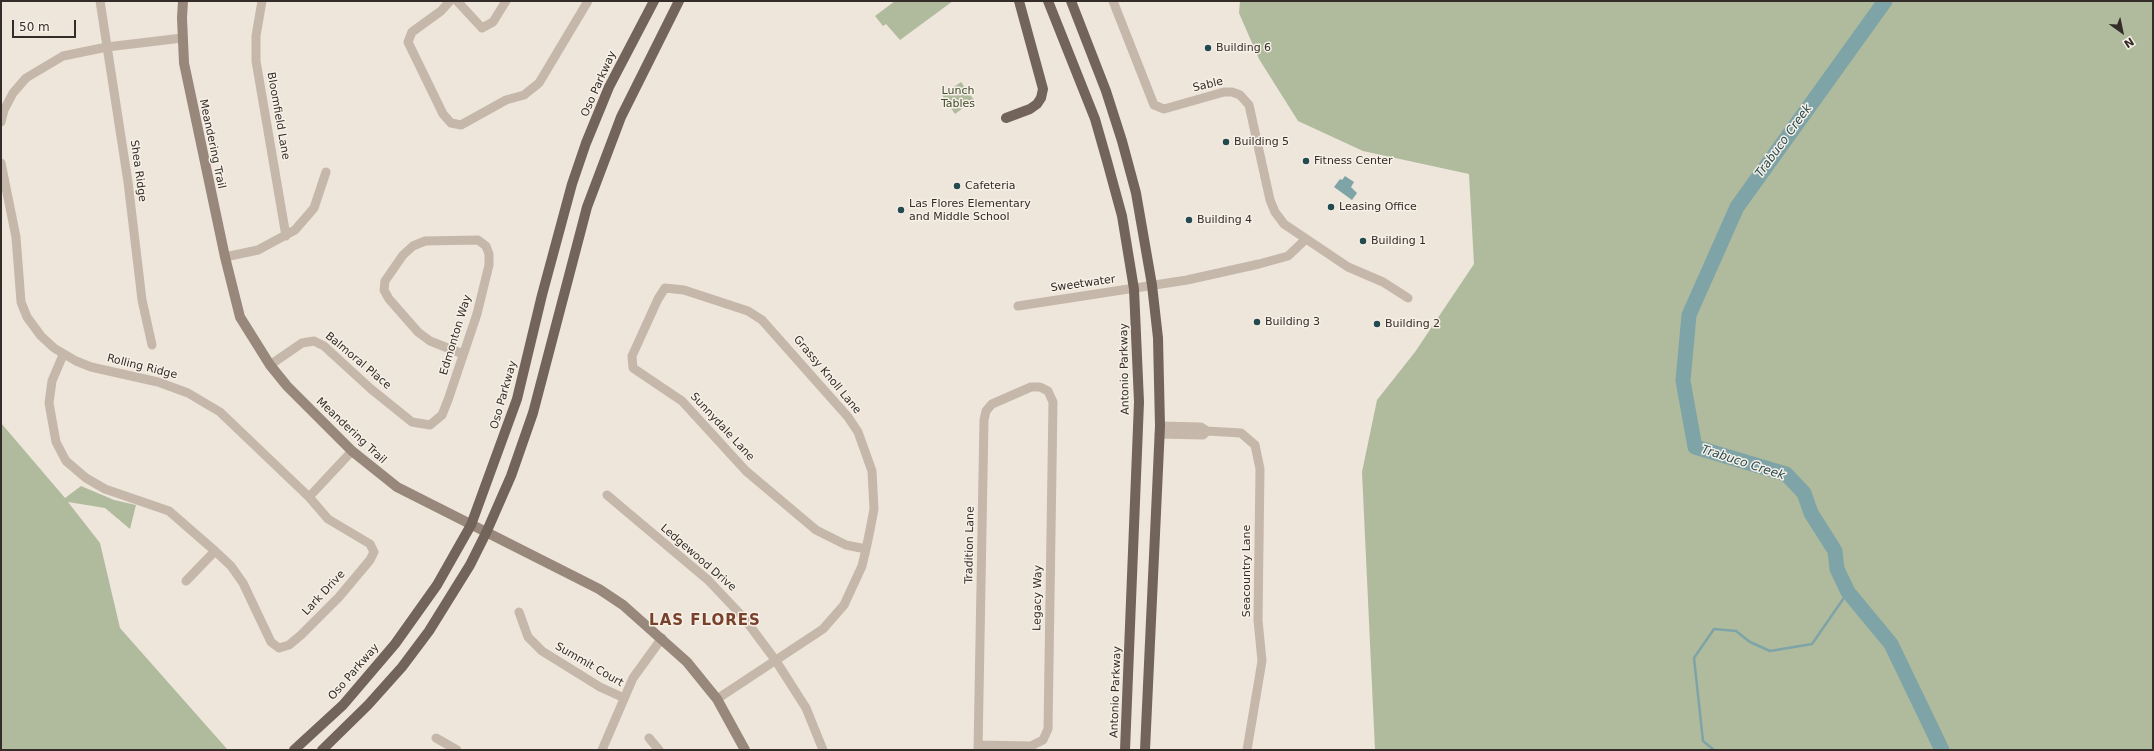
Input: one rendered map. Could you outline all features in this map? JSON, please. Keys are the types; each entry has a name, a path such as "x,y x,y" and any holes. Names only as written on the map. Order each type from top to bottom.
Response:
{"main road":[{"name":"Oso Parkway","path":"294,750 343,704 395,644 436,585 471,525 517,399 542,295 572,184 609,87 654,1"},
{"path":"322,750 368,705 411,655 429,631 470,565 486,533 511,476 533,413 586,206 620,117 679,1"},
{"path":"1006,118 1030,109 1037,104 1043,89 1019,1"},
{"name":"Antonio Parkway","path":"1048,1 1094,119 1108,161 1122,216 1134,289 1139,402 1125,750"},
{"path":"1071,1 1122,141 1136,193 1152,286 1158,338 1159,430 1145,750"}],"street":[{"name":"Shea Ridge","path":"100,1 128,182 142,300 152,345"},
{"name":"Meandering Trail","path":"184,1 182,38 184,63 224,258 240,317 270,365 287,386 352,451 398,487 599,589 623,605 688,662 717,699 745,750"},
{"name":"Bloomfield Lane","path":"262,1 256,36 256,61 286,236"},
{"path":"450,1 441,11 412,32 408,42 443,114 451,123 461,125 506,100 524,95 540,83 588,1"},
{"path":"457,1 482,28 493,22 506,1"},
{"name":"Sable","path":"1113,1 1154,106 1164,109 1224,92 1232,92 1245,99 1253,120 1270,200 1275,212 1284,224 1348,267 1385,283 1408,298"},
{"path":"1,122 3,109 13,93 26,78 46,64 63,56 107,47 182,38"},
{"name":"Rolling Ridge","path":"1,163 16,237 21,302 27,317 41,336 64,355 91,367 158,382 188,393 220,412 242,431 310,498 328,519 370,544"},
{"path":"224,258 258,250 295,230 314,208 326,172"},
{"path":"1152,286 1288,256 1306,239"},
{"name":"Edmonton Way","path":"430,425 442,415 477,314 489,265 489,254 486,246 478,240 425,241 413,246 403,255 385,281 384,290 389,299 418,332 430,341 463,354"},
{"name":"Sweetwater","path":"1018,306 1152,286"},
{"name":"Sunnydale Lane","path":"665,288 658,299 632,356 633,368 682,400 746,471 816,530 846,545 866,549"},
{"name":"Grassy Knoll Lane","path":"665,288 684,290 748,311 762,320 848,417 858,432 872,471 874,509 866,549 854,587 838,614 823,629 717,699"},
{"name":"Balmoral Place","path":"270,365 302,343 314,340 324,346 371,389 412,422 430,425"},
{"path":"64,355 52,381 49,403 56,442 66,461 86,478 104,489 169,511 215,551 186,581"},
{"name":"Tradition Lane","path":"978,747 986,410 992,404 1031,387 1040,386 1048,391"},
{"name":"Legacy Way","path":"978,747 1031,746 1043,740 1048,729 1053,402 1048,391"},
{"name":"Seacountry Lane","path":"1159,430 1202,435 1207,431 1241,433 1255,445 1260,469 1258,620 1262,660 1247,750"},
{"path":"310,498 352,451"},
{"name":"Ledgewood Drive","path":"607,495 708,580 744,618 776,661 806,708 823,750"},
{"name":"Lark Drive","path":"215,551 231,566 243,583 271,642 279,648 289,645 339,597 370,560 374,552 370,544"},
{"name":"Summit Court","path":"519,612 528,637 542,651 600,687 624,698"},
{"path":"602,750 633,678 662,638"},
{"path":"436,738 457,750"},
{"path":"649,738 659,750"}],"green space":[{"path":"895,1 953,1 900,40 886,24 883,26 875,16"},
{"path":"1240,1 2153,1 2153,750 1375,750 1362,472 1377,400 1415,352 1474,264 1469,174 1363,151 1298,121 1259,59 1239,13"},
{"name":"Lunch Tables","path":"961,82 974,100 955,114 942,95"},
{"path":"1,423 65,498 81,486 114,500 136,505 130,529 105,508 68,502 100,543 120,628 227,749 1,750"}],"water":[{"path":"1345,176 1354,182 1351,187 1357,193 1352,200 1334,187 1340,179 1342,180"}],"waterway":[{"name":"Trabuco Creek","path":"1885,1 1737,207 1689,315 1683,381 1695,447 1786,474 1804,493 1811,513 1835,551 1837,569 1848,592 1891,644 1942,750"},
{"path":"1714,750 1703,741 1694,658 1714,629 1736,631 1750,642 1770,651 1812,644 1848,592"}],"place":[{"name":"Building 6","path":"1208,48"},
{"name":"Building 5","path":"1226,142"},
{"name":"Fitness Center","path":"1306,161"},
{"name":"Cafeteria","path":"957,186"},
{"name":"Leasing Office","path":"1331,207"},
{"name":"Las Flores Elementary and Middle School","path":"901,210"},
{"name":"Building 4","path":"1189,220"},
{"name":"Building 1","path":"1363,241"},
{"name":"Building 3","path":"1257,322"},
{"name":"Building 2","path":"1377,324"}],"district":[{"name":"LAS FLORES","path":"705,621"}]}
